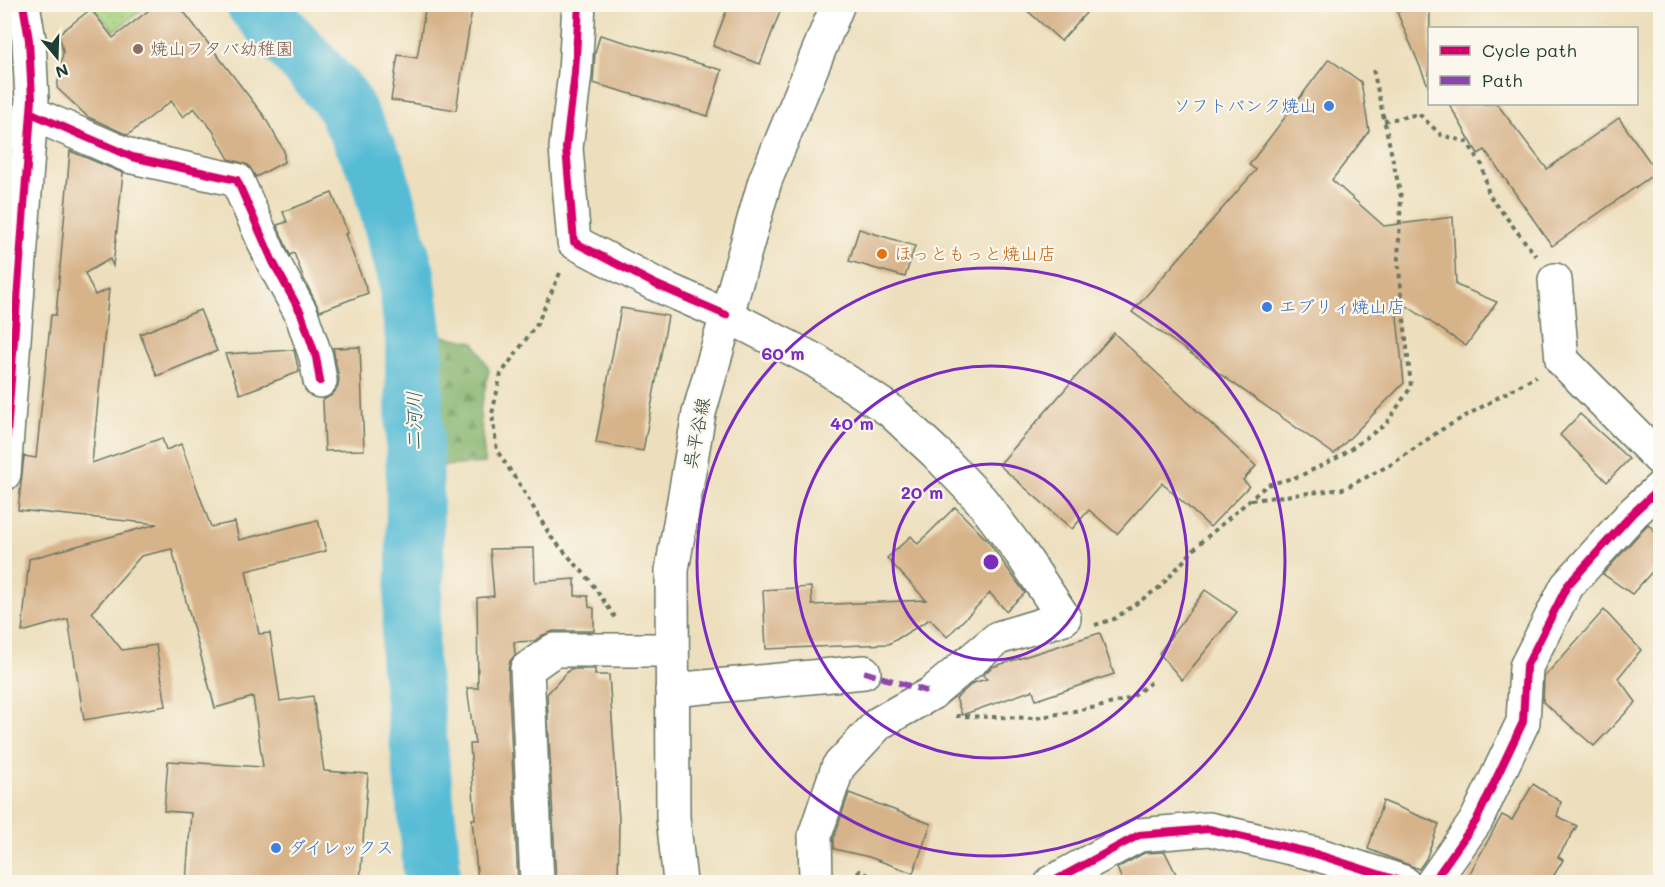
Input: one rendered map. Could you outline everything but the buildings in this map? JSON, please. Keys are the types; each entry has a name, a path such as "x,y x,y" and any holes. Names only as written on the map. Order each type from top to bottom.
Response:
{"street":[{"path":"4,474 32,106 29,40 23,4"},
{"path":"579,4 575,73 566,148 574,242 655,284 726,315 816,361 891,411 981,500 1021,553 1064,618 998,638 924,697 879,723 838,766 815,835 830,881"},
{"name":"呉平谷線","path":"681,882 673,816 672,570 699,413 765,181 838,4"},
{"path":"4,52 32,106 132,157 237,180 273,262 301,313 316,357 320,381"},
{"path":"1555,280 1562,360 1660,459"},
{"path":"1433,882 1476,821 1522,722 1526,667 1567,586 1633,513 1660,488"},
{"path":"537,882 526,669 554,650 672,650"},
{"path":"672,690 864,672"},
{"path":"1052,882 1139,835 1209,829 1316,854 1403,882"}],"path":[{"path":"1064,618 1074,632 1114,619 1160,587 1199,544 1266,485 1300,477 1339,457 1386,424 1410,387 1398,260 1401,197 1373,69"},
{"path":"1384,121 1419,114 1442,135 1467,142 1482,165 1489,195 1555,280"},
{"path":"574,242 537,324 501,374 492,414 497,451 551,537 588,578 617,620 619,650"},
{"path":"1250,500 1343,489 1392,464 1441,430 1562,360"},
{"path":"924,697 958,717 1036,718 1102,706 1131,698 1151,682"},
{"path":"830,881 860,871 883,882"}],"green space":[{"path":"91,5 148,5 114,31"},
{"path":"421,332 474,342 489,370 480,412 485,463 426,467"}],"waterway":[{"name":"二河川","path":"255,4 341,99 377,169 406,274 414,338 415,573 409,657 432,882"}],"marked path":[{"path":"864,672 932,693"}],"cycle path":[{"path":"4,474 32,99 29,40 23,4"},
{"path":"579,4 575,73 566,148 574,242 655,284 726,315"},
{"path":"31,113 132,157 237,180 273,262 301,313 316,357 320,381"},
{"path":"1433,882 1476,821 1523,722 1526,667 1567,586 1633,513 1660,488"},
{"path":"1052,882 1139,835 1209,829 1316,854 1403,882"}],"place":[{"name":"焼山フタバ幼稚園","path":"138,49"},
{"name":"ソフトバンク焼山","path":"1329,106"},
{"name":"ほっともっと焼山店","path":"882,254"},
{"name":"エブリィ焼山店","path":"1267,307"},
{"name":"ダイレックス","path":"276,848"}]}
